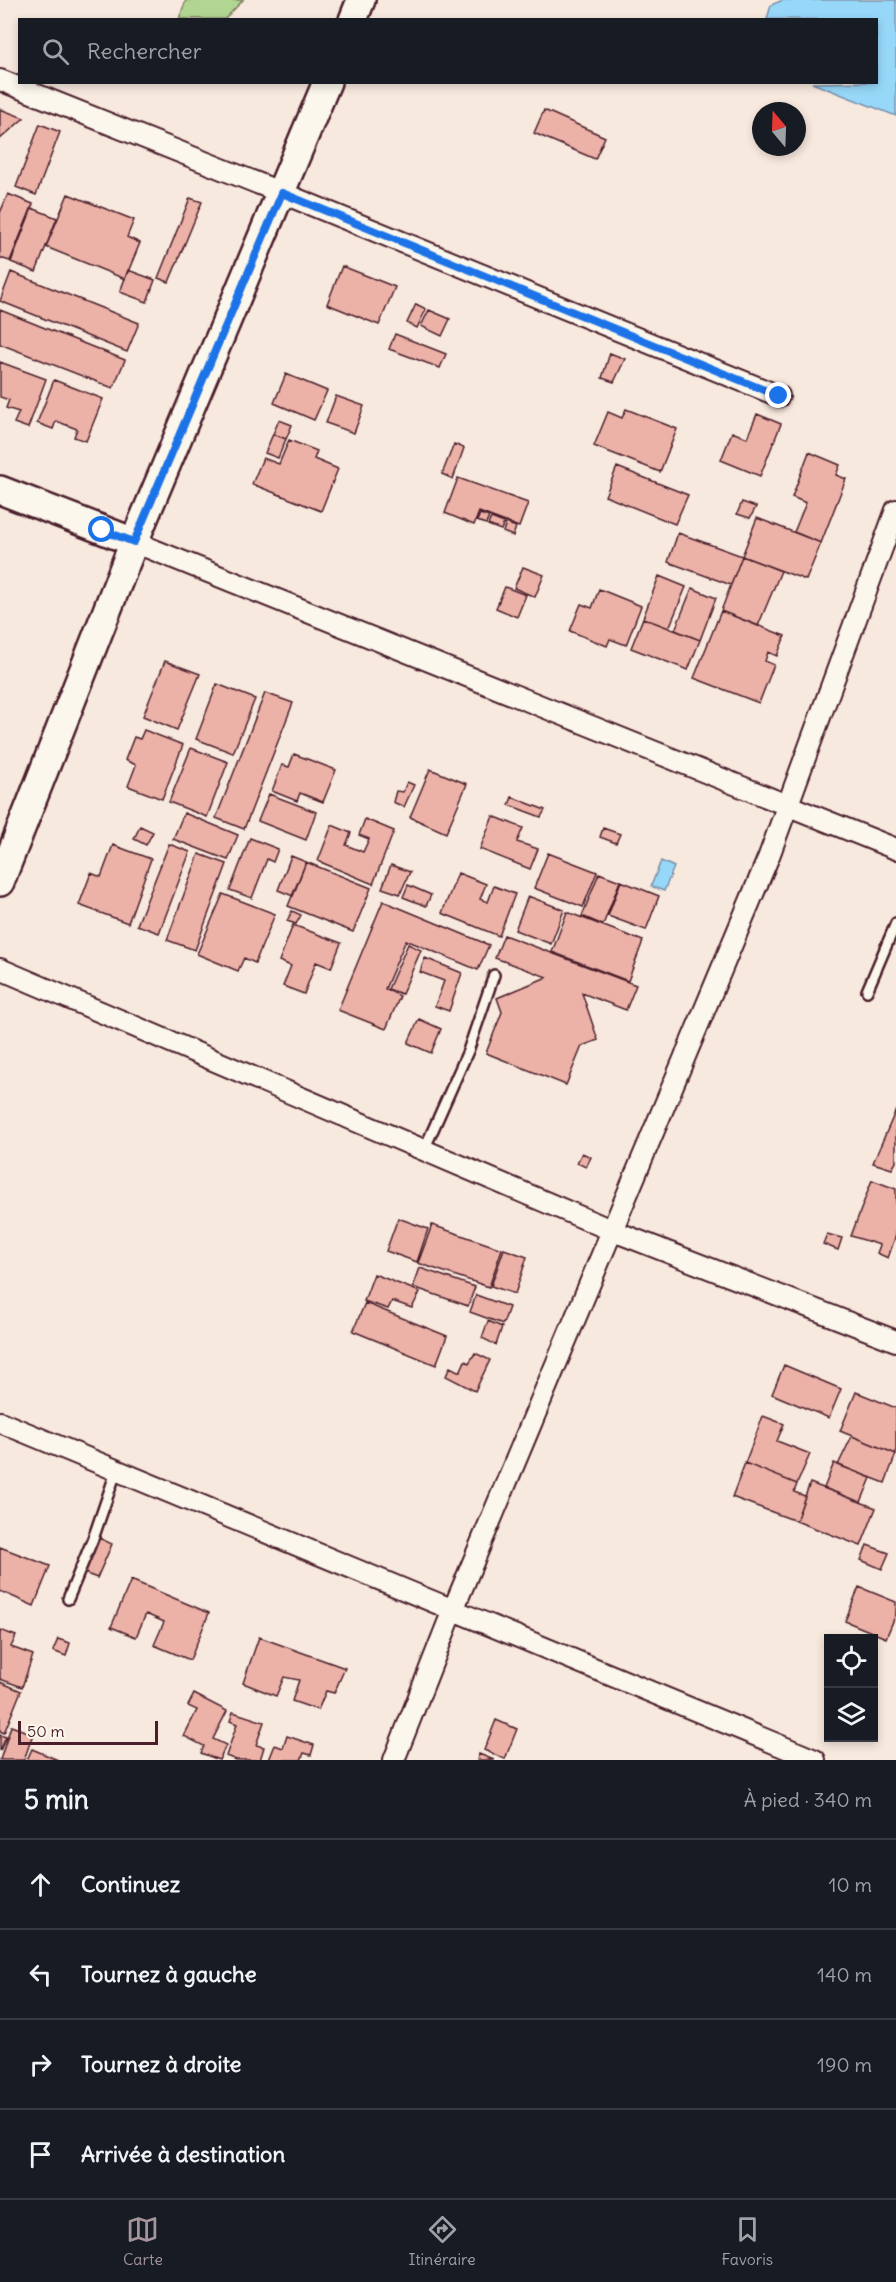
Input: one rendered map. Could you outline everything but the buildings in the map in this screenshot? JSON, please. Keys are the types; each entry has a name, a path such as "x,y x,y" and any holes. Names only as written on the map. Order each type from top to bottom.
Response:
{"street":[{"path":"354,18 361,0"},
{"path":"0,80 779,396"},
{"path":"0,882 134,542 326,84"},
{"path":"0,490 896,849"},
{"path":"394,1760 453,1610 611,1230 770,856 896,510"},
{"path":"0,969 611,1230 896,1341"},
{"path":"0,1422 815,1760"}],"lane":[{"path":"867,991 896,923"},
{"path":"424,1150 468,1051 494,975"},
{"path":"68,1599 94,1536 117,1469"}],"green space":[{"path":"186,0 243,0 226,18 179,18"}],"water":[{"path":"783,0 896,0 896,116 815,84 878,84 878,18 767,18 771,5"},
{"path":"661,861 674,867 664,891 651,886"}],"route":[{"path":"102,530 134,542 282,193 779,396"}]}
